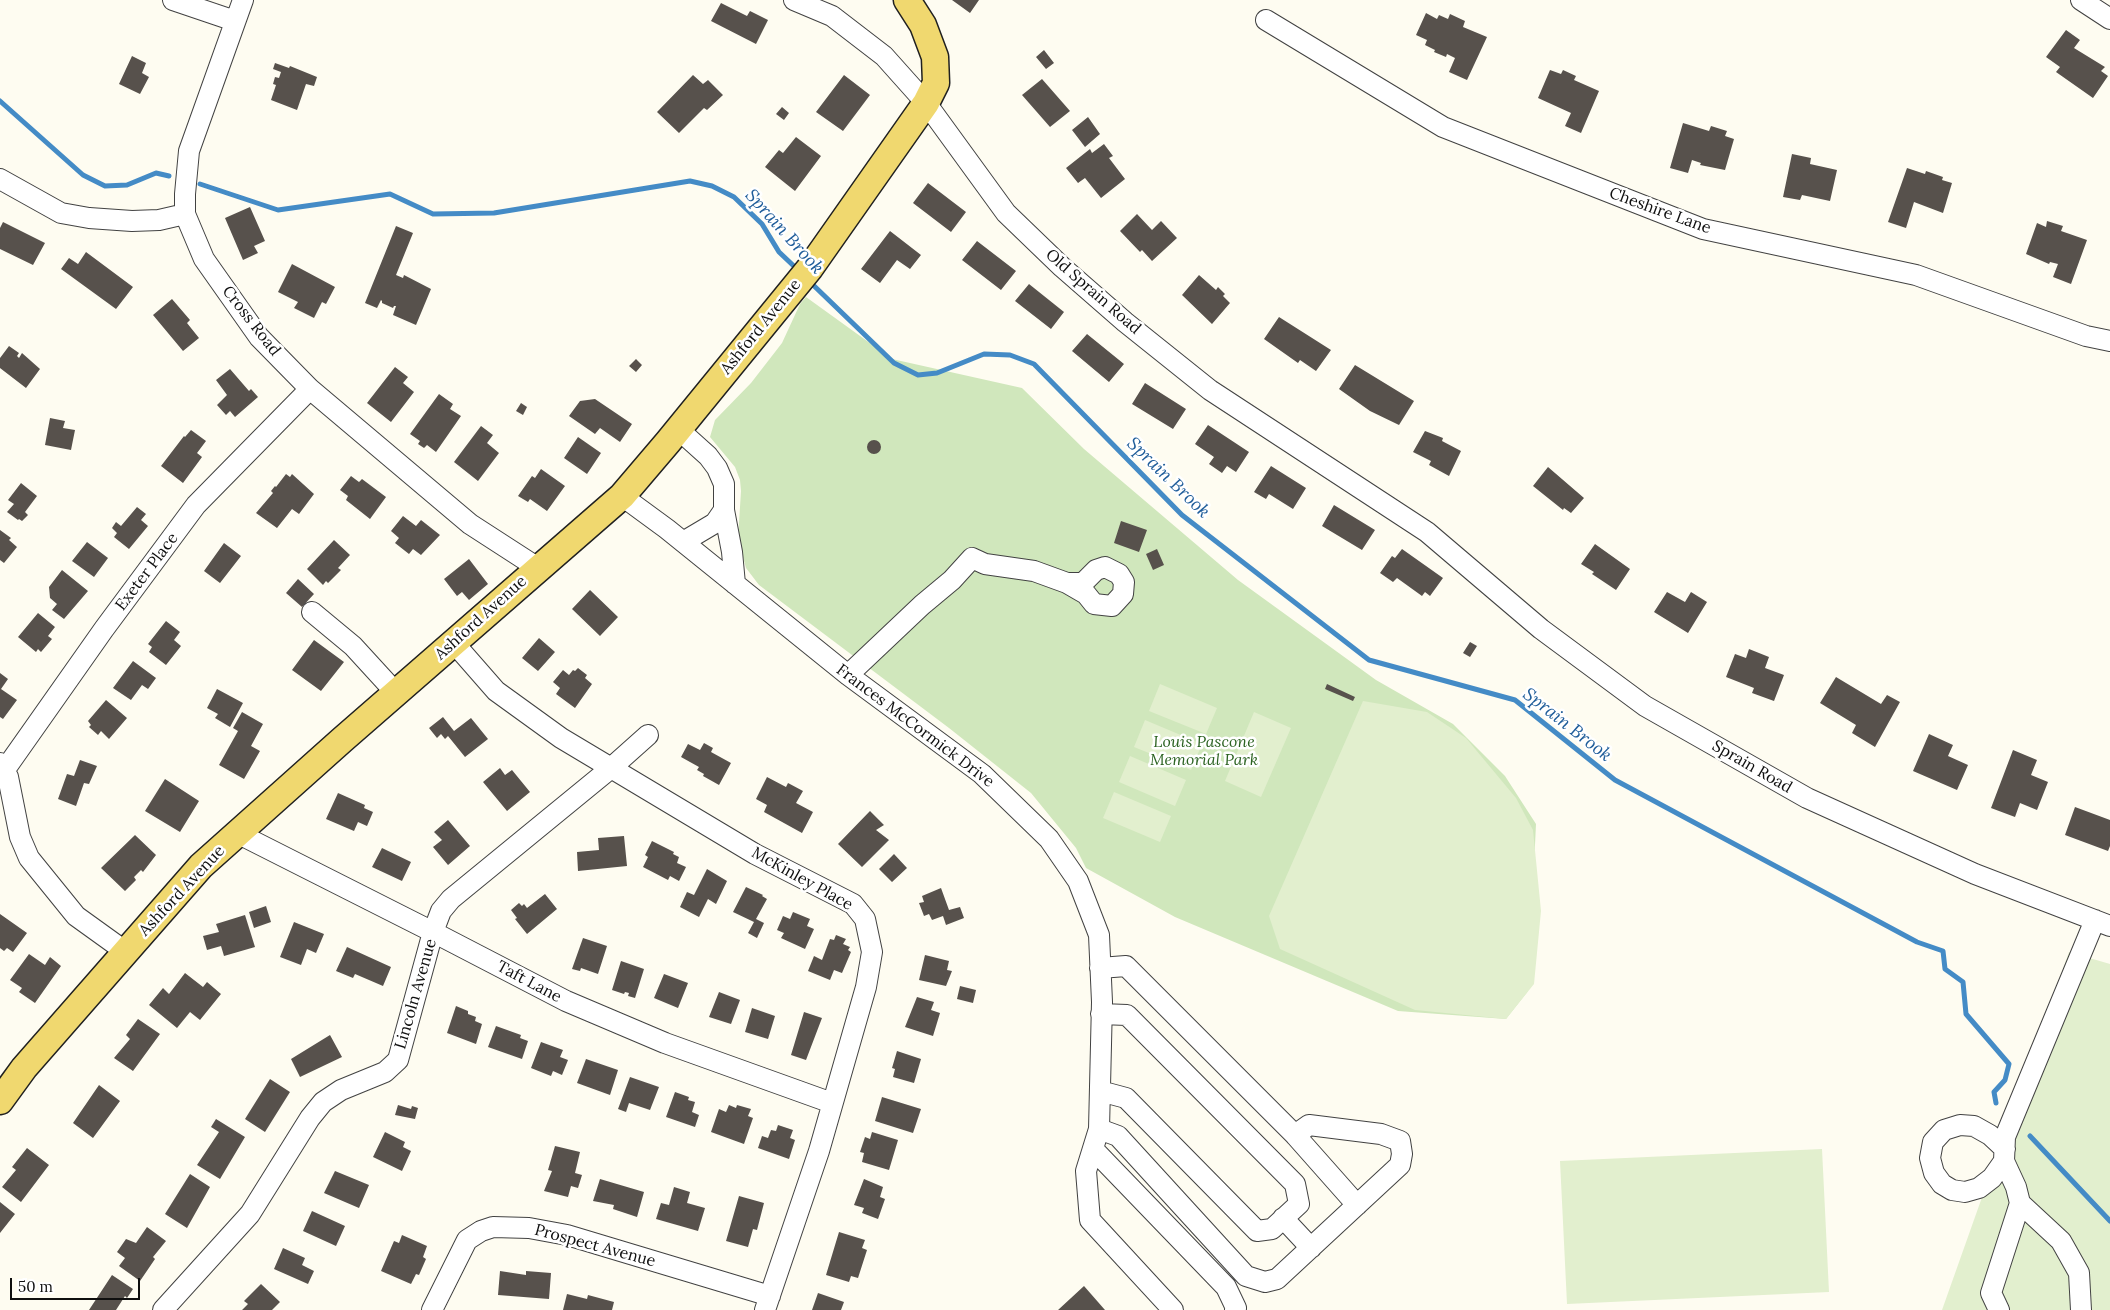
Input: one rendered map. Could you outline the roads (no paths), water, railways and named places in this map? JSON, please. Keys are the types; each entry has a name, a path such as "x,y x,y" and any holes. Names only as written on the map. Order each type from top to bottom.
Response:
{"main road":[{"name":"Ashford Avenue","path":"0,1101 24,1068 201,866 622,496 802,278 926,103 936,83 935,57 923,25 907,0"}],"street":[{"path":"173,0 235,21"},
{"name":"Cross Road","path":"243,0 189,151 185,214 204,259 259,336 310,389 470,524 538,568"},
{"name":"Old Sprain Road","path":"794,0 832,16 884,56 926,103 1006,213 1062,267 1126,322 1210,390 1435,539"},
{"path":"2081,0 2110,19"},
{"name":"Cheshire Lane","path":"1266,20 1443,127 1703,229 1916,275 2086,336 2110,341"},
{"path":"0,179 61,213 89,218 132,221 159,220 185,214"},
{"name":"Exeter Place","path":"2,767 196,505 310,389"},
{"path":"678,428 708,456 717,468 724,484 724,510 732,552 735,584"},
{"name":"Frances McCormick Drive","path":"622,496 683,542 848,675 982,774 1049,839 1078,881 1099,935 1101,1014 1099,1130 1086,1171 1090,1220 1173,1310"},
{"path":"683,542 715,523 724,510"},
{"name":"Sprain Road","path":"1435,539 1542,629 1645,706 1807,798 1975,874 2103,923"},
{"path":"848,675 922,605 952,580 972,558 986,564 1034,571 1067,583"},
{"path":"312,612 353,646 396,693"},
{"name":"McKinley Place","path":"454,643 496,691 562,738 755,854 853,904 865,919 872,952 866,987 819,1151 768,1303"},
{"name":"Lincoln Avenue","path":"163,1310 250,1214 310,1118 323,1102 341,1090 385,1072 398,1060 433,932 441,911 451,899 611,768 648,735"},
{"path":"2,767 8,777 20,837 29,858 76,916 126,952"},
{"name":"Taft Lane","path":"237,833 566,1001 665,1043 832,1103"},
{"path":"1999,1310 1991,1293 2020,1203 2004,1155 2005,1137 2103,923"},
{"path":"1100,968 1126,966 1295,1135 1357,1205"},
{"path":"1100,1091 1126,1098 1257,1231 1272,1229 1299,1204 1295,1184 1127,1015 1101,1014"},
{"path":"1099,1130 1118,1136 1246,1276 1265,1282 1277,1279 1400,1165 1402,1154 1400,1142 1381,1134 1309,1125 1295,1135"},
{"path":"1093,1149 1226,1287 1236,1308 1235,1310"},
{"path":"2020,1203 2061,1241 2079,1273 2081,1310"},
{"path":"1283,1218 1311,1248"},
{"name":"Prospect Avenue","path":"432,1310 467,1240 493,1226 529,1228 567,1235 768,1303"}],"waterway":[{"name":"Sprain Brook","path":"0,101 83,175 105,186 127,185 156,173 169,176"},
{"name":"Sprain Brook","path":"200,184 278,210 390,194 433,214 494,213 690,181 712,186 734,197 762,224 779,252 798,270"},
{"name":"Sprain Brook","path":"809,281 894,363 918,375 937,373 984,354 1010,355 1034,364 1182,515 1369,660 1515,700 1615,780 1917,942 1943,951 1945,969 1963,982 1966,1014 2009,1064 2005,1080 1994,1092 1996,1103"},
{"name":"Sprain Brook","path":"2030,1136 2110,1221"}],"park label":[{"name":"Louis Pascone Memorial Park","path":"1204,751"}]}
